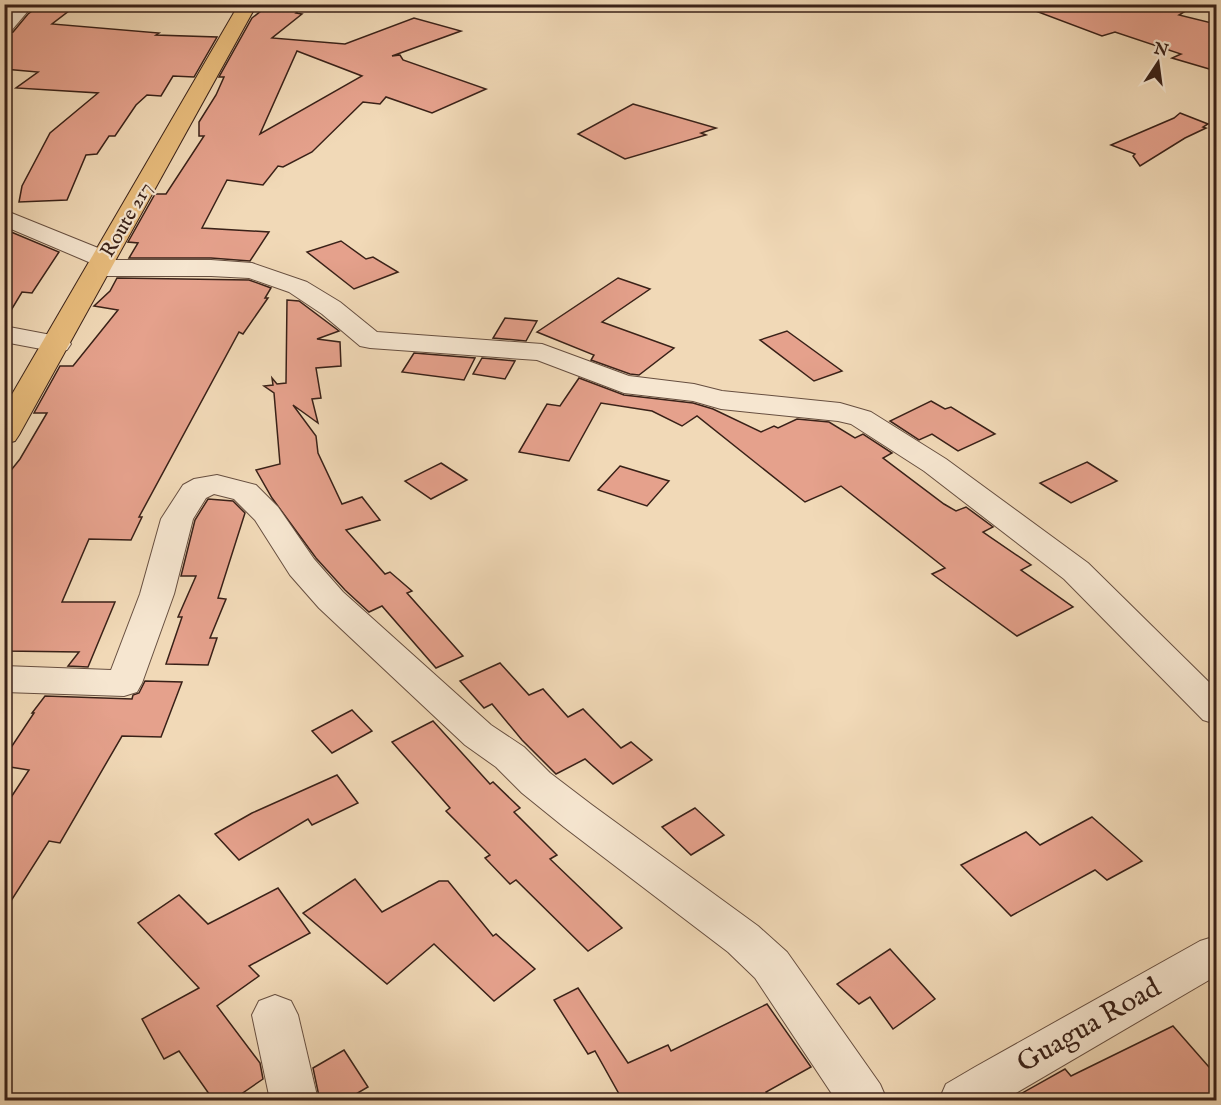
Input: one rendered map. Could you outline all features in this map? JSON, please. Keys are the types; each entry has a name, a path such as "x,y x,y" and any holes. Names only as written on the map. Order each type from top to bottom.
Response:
{"main road":[{"name":"Route 217","path":"4,435 248,4"}],"street":[{"path":"4,27 25,4"},
{"path":"4,217 102,263 252,271 298,287 331,308 369,340 415,345 492,347 542,352 624,384 694,393 721,400 840,412 861,418 935,465 1076,571 1216,711"},
{"path":"4,334 57,344"},
{"path":"8,686 124,683 157,594 177,519 194,492 205,486 217,484 245,492 267,514 302,567 331,600 478,735 510,758 536,783 578,816 743,939 771,965 863,1101"},
{"name":"Guagua Road","path":"987,1094 1216,954"},
{"path":"275,1015 294,1101"}],"building":[{"path":"42,4 72,4 74,7 52,24 159,33 156,35 217,37 194,77 173,76 161,96 147,95 136,105 115,136 109,136 97,154 86,155 67,200 19,202 22,186 50,133 98,93 16,88 38,72 4,69 4,34 13,32 28,14"},
{"path":"270,4 307,4 296,13 302,14 272,38 345,44 414,18 461,31 392,56 400,55 403,60 486,89 432,113 386,97 380,104 363,102 312,152 283,167 278,166 263,185 227,180 202,228 269,232 250,261 211,258 129,258 138,243 128,242 155,194 166,194 204,136 199,136 199,122 216,95 224,77 219,77 252,18","holes":["297,51 362,76 260,134"]},
{"path":"1025,4 1197,4 1179,15 1216,24 1216,71 1172,58 1181,54 1115,32 1102,36 1025,7"},
{"path":"633,104 716,128 701,133 706,135 625,159 578,134"},
{"path":"1180,113 1208,124 1203,127 1206,128 1185,138 1140,166 1133,156 1135,154 1111,145 1174,118"},
{"path":"4,229 59,252 32,293 22,292 4,322"},
{"path":"341,241 366,259 373,257 398,272 354,289 307,252"},
{"path":"117,278 249,280 271,288 265,298 268,298 243,334 239,332 139,517 142,517 131,540 89,539 62,602 115,602 88,667 68,666 79,652 4,651 4,479 20,459 47,413 34,413 60,366 73,366 118,310 94,306 110,291"},
{"path":"618,278 650,289 602,322 674,348 639,375 591,360 594,355 537,332"},
{"path":"287,300 299,301 339,331 317,339 340,342 341,366 316,368 321,398 312,399 318,423 293,405 316,436 318,453 342,504 362,497 380,520 346,530 385,574 390,572 412,591 407,593 463,656 436,668 382,606 369,612 316,558 272,498 256,470 280,464 274,393 264,386 273,385 272,378 277,384 286,383"},
{"path":"505,318 537,321 526,341 493,338"},
{"path":"787,331 842,371 814,381 760,340"},
{"path":"414,353 475,358 464,380 402,372"},
{"path":"482,358 515,361 505,379 473,374"},
{"path":"579,378 624,395 693,403 713,409 761,432 774,426 778,428 797,419 829,422 855,438 863,434 892,453 883,458 944,504 956,511 966,507 993,527 983,532 1031,565 1021,570 1073,607 1017,636 932,574 945,568 841,486 805,502 697,416 682,426 652,411 601,403 569,461 519,452 547,404 560,406"},
{"path":"931,401 945,409 951,407 995,434 958,451 932,434 919,440 890,421"},
{"path":"1087,462 1117,481 1071,503 1040,483"},
{"path":"441,463 467,480 431,499 405,481"},
{"path":"620,466 669,481 647,506 598,490"},
{"path":"208,499 233,501 245,513 218,598 226,599 210,638 217,638 208,665 166,664 182,617 178,617 196,576 181,576 195,520"},
{"path":"500,663 529,695 543,689 568,717 583,709 621,748 631,742 652,760 613,784 585,759 556,774 522,740 492,704 484,708 460,681"},
{"path":"145,681 182,682 161,737 122,736 60,843 49,841 4,912 4,808 29,770 4,766 4,758 45,696 132,699 133,695 139,693"},
{"path":"352,710 372,731 332,753 312,731"},
{"path":"433,721 490,784 493,782 520,808 514,812 557,855 550,859 622,928 588,951 516,880 510,884 485,858 490,855 446,811 450,808 392,742"},
{"path":"337,775 358,803 312,825 308,819 239,860 215,834 252,813"},
{"path":"695,808 724,835 691,855 662,827"},
{"path":"1092,817 1142,861 1107,880 1095,870 1011,916 961,865 1026,832 1040,845"},
{"path":"355,879 382,912 439,881 448,881 493,936 496,934 535,969 494,1001 434,944 387,984 303,913"},
{"path":"278,888 310,933 249,966 259,976 217,1006 260,1063 263,1079 231,1101 214,1101 179,1051 164,1059 142,1019 199,988 138,923 179,895 208,924"},
{"path":"890,949 935,999 893,1029 870,997 859,1004 837,984"},
{"path":"578,988 628,1063 668,1045 671,1051 767,1004 811,1067 766,1092 772,1101 623,1101 595,1051 588,1054 554,1000"},
{"path":"1173,1026 1216,1075 1216,1093 1202,1101 1008,1101 1065,1069 1071,1076"},
{"path":"344,1050 368,1087 344,1101 320,1101 313,1068"}]}
